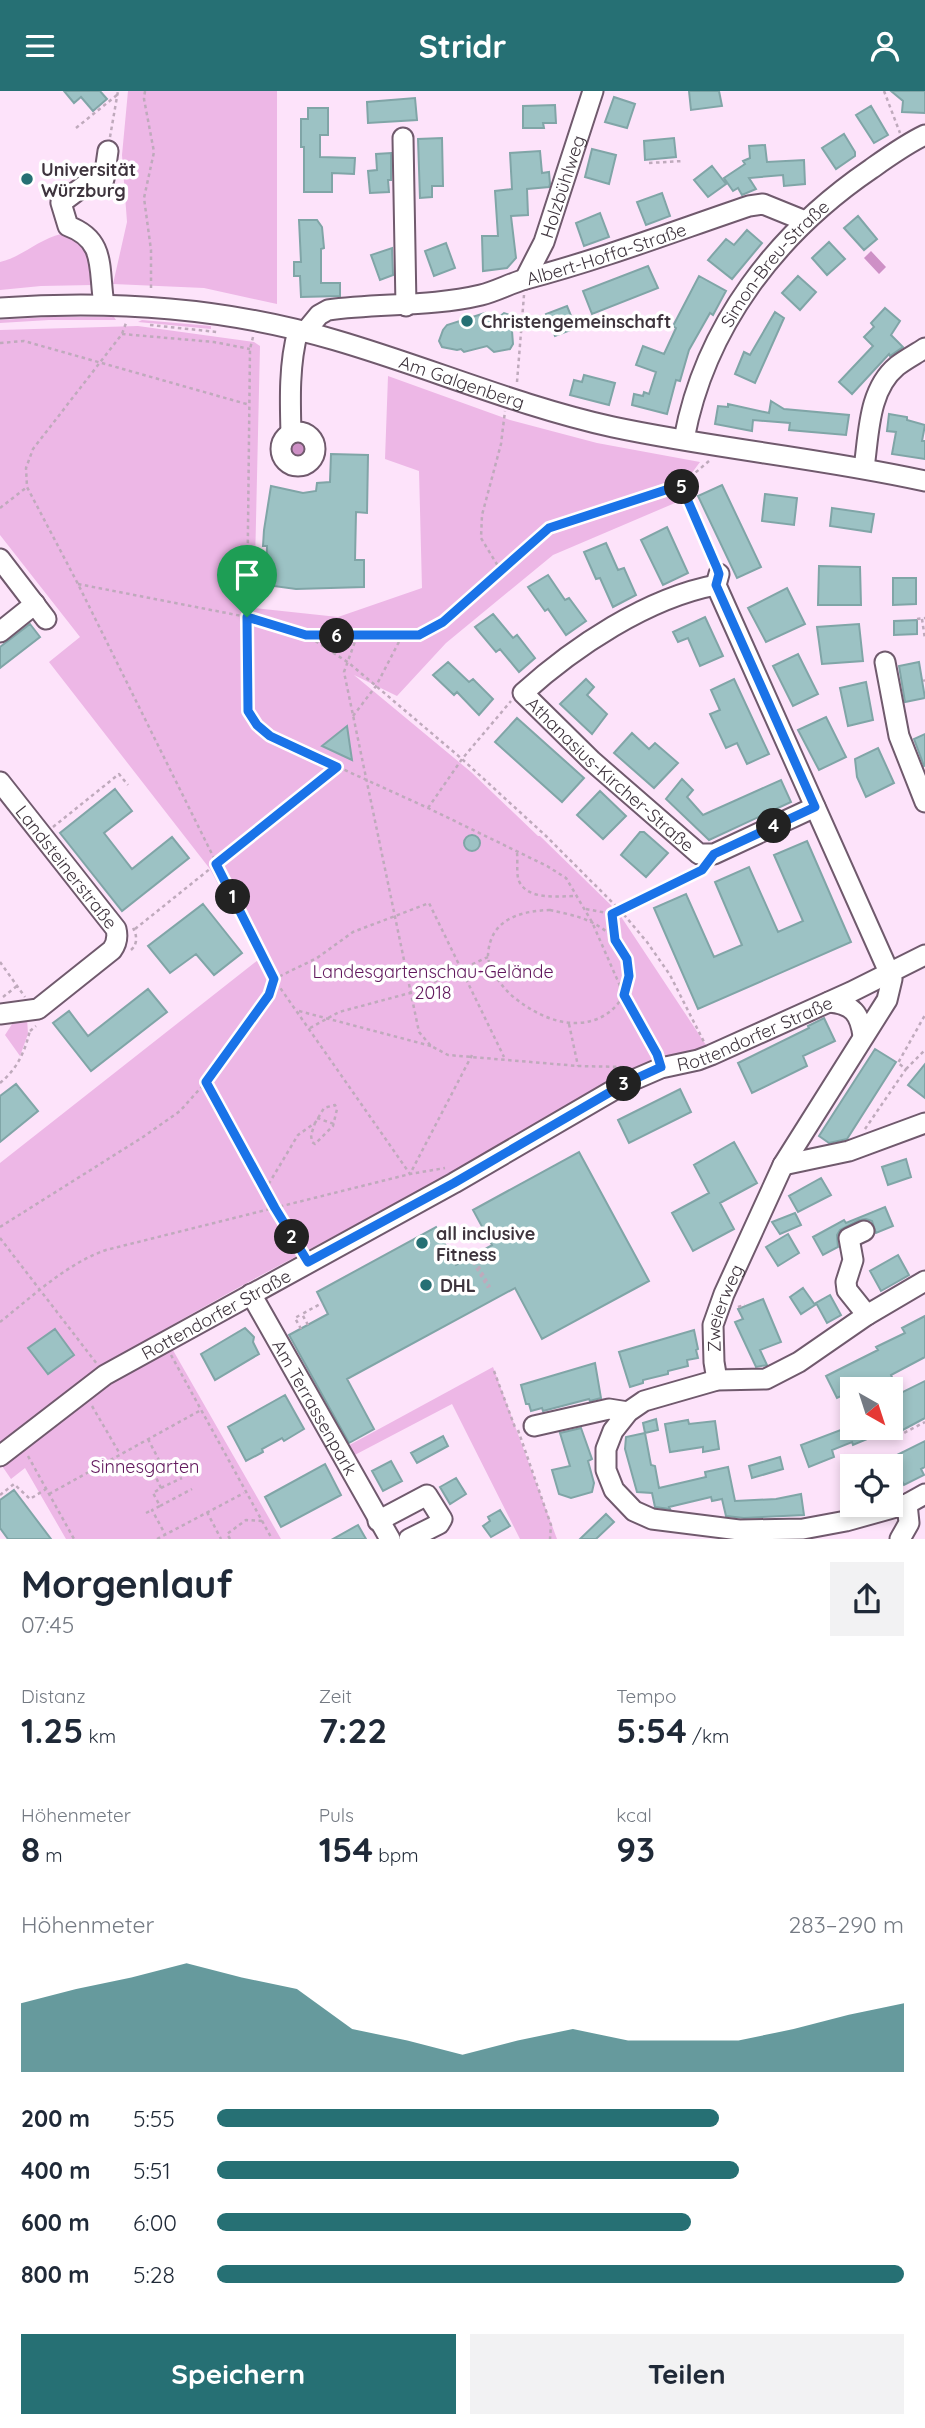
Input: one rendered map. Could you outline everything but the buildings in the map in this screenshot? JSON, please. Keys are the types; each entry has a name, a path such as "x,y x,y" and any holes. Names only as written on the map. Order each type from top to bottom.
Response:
{"street":[{"name":"Holzbühlweg","path":"525,279 544,242 593,91"},
{"name":"Simon-Breu-Straße","path":"684,439 691,405 710,353 734,308 768,261 806,221 852,182 925,135"},
{"path":"403,138 406,306"},
{"path":"104,305 96,248 84,232 68,226 61,203 85,185 104,179 108,151"},
{"name":"Albert-Hoffa-Straße","path":"302,332 328,310 406,306 482,294 571,267 749,206 763,204 806,221"},
{"name":"Am Galgenberg","path":"0,308 60,304 104,305 218,314 332,339 416,365 510,405 613,427 864,468 925,481"},
{"path":"290,433 294,346 302,332"},
{"path":"864,468 874,402 883,381 897,366 925,348"},
{"path":"0,559 41,611 0,632"},
{"path":"523,693 544,674 602,632 718,579 815,807 890,972"},
{"path":"885,662 900,736 925,801"},
{"name":"Athanasius-Kircher-Straße","path":"523,693 592,761 699,854 714,854 815,807"},
{"name":"Landsteinerstraße","path":"0,782 116,929 117,935 112,950 38,1009 0,1014"},
{"name":"Rottendorfer Straße","path":"0,1456 105,1375 454,1183 624,1084 661,1067 698,1061 830,1002 925,955"},
{"name":"Zweierweg","path":"890,972 892,979 887,1000 783,1165 724,1294 713,1325 717,1380 766,1379 799,1362 867,1315 925,1281"},
{"path":"830,1002 851,1006 858,1014 863,1036"},
{"path":"783,1165 849,1151 925,1122"},
{"path":"864,1231 849,1238 853,1260 846,1282 847,1290 867,1315"},
{"name":"Am Terrassenpark","path":"251,1294 390,1539"},
{"path":"717,1380 643,1401 628,1412 613,1431 606,1449 607,1470 614,1490 634,1511 652,1519 738,1530 803,1529 846,1521 907,1504 925,1494"},
{"path":"525,1428 609,1409 628,1412"},
{"path":"378,1521 427,1495 442,1518 439,1524 410,1539"},
{"path":"900,1539 909,1523 907,1504"}],"path":[{"path":"145,91 144,99 154,152 144,198 151,250 152,292"},
{"path":"884,91 906,145"},
{"path":"76,128 118,93"},
{"path":"108,151 118,93"},
{"path":"649,163 683,162"},
{"path":"501,571 481,538 482,515 510,405 525,279"},
{"path":"138,324 228,334"},
{"path":"250,349 214,342 122,334 33,449 26,468 27,487 274,979 410,1174"},
{"path":"260,339 253,337 250,349 248,711 257,725 270,736 428,808 566,878 593,922 624,995 657,1054 661,1067"},
{"path":"0,344 24,341 250,405"},
{"path":"78,584 247,617 306,635 419,635 443,622 549,528 681,485 712,459"},
{"path":"681,485 718,579"},
{"path":"0,508 27,487"},
{"path":"917,619 923,619 925,639"},
{"path":"306,635 349,663 462,759 620,910 670,975 711,1055"},
{"path":"353,716 376,686 402,635"},
{"path":"357,636 344,672 419,1033 431,1046"},
{"path":"428,808 462,759 510,702 523,693"},
{"path":"117,935 134,930 337,767"},
{"path":"42,835 119,774 128,785"},
{"path":"517,852 518,879 529,891 537,895 577,896"},
{"path":"585,909 612,914 702,870 714,854"},
{"path":"0,1227 180,1111 206,1082 269,995 274,979 317,958 353,932 429,903 505,1059"},
{"path":"550,910 593,922 615,940 627,959 629,976 624,995 612,1011 594,1022 551,1021 510,995 497,978 488,957 493,936 506,920 528,911 550,910"},
{"path":"612,914 615,940"},
{"path":"310,1028 340,1013 410,993 488,957"},
{"path":"0,963 27,1001 31,1027 24,1053 11,1073 0,1083"},
{"path":"0,999 18,985"},
{"path":"297,1010 431,1046 448,1055 578,1066 633,1067"},
{"path":"906,1069 898,1063 925,1015"},
{"path":"569,1023 578,1066"},
{"path":"849,1151 906,1069 925,1050"},
{"path":"410,1174 472,1055"},
{"path":"206,1082 265,1191 308,1262"},
{"path":"335,1105 337,1109 334,1124 315,1145 311,1135 315,1123 324,1108 335,1105"},
{"path":"317,1118 334,1124"},
{"path":"265,1191 298,1136 315,1123"},
{"path":"0,1322 88,1256 106,1250 445,1167 454,1183"},
{"path":"0,1238 105,1375"},
{"path":"474,1261 489,1287"},
{"path":"300,1329 295,1318 323,1303"},
{"path":"737,1307 745,1305"},
{"path":"302,1314 308,1325"},
{"path":"164,1342 272,1539"},
{"path":"494,1371 525,1428 551,1525 550,1539"},
{"path":"82,1392 94,1407 120,1454"},
{"path":"197,1404 202,1402"},
{"path":"0,1495 14,1484 30,1499 201,1410"},
{"path":"903,1433 925,1422"},
{"path":"148,1439 162,1466"},
{"path":"19,1441 74,1539"},
{"path":"161,1488 153,1471 172,1462"},
{"path":"160,1506 153,1493 182,1478"},
{"path":"146,1513 192,1489"},
{"path":"157,1539 245,1492"},
{"path":"152,1510 166,1534"},
{"path":"207,1511 221,1539"},
{"path":"230,1539 227,1534 246,1520 262,1521"}],"green space":[{"path":"128,91 277,91 277,304 204,288 113,284 127,222 122,155"},
{"path":"61,234 67,234 89,247 93,285 0,290 0,262"},
{"path":"114,317 116,320 0,323 0,320"},
{"path":"142,320 211,326 211,329 138,322"},
{"name":"Landesgartenschau-Gelände 2018","path":"138,326 254,342 260,346 254,608 338,617 422,588 419,471 385,459 388,376 510,420 597,443 700,462 683,485 682,500 553,555 446,643 397,696 354,675 471,772 618,912 708,1048 364,1220 162,1331 281,1539 66,1539 25,1468 11,1479 0,1463 0,1163 258,960 210,869 49,662 80,637 0,535 0,330"},
{"path":"27,1018 28,1034 20,1056 5,1035 14,1021"},
{"path":"493,1367 557,1539 520,1539 452,1404 349,1458 344,1448"}],"shaded area":[{"path":"871,251 886,267 879,274 864,258"},
{"path":"298,439 305,442 308,449 305,456 298,459 291,456 288,449 291,442"}],"place":[{"name":"Universität Würzburg","path":"27,179"},
{"name":"Christengemeinschaft","path":"467,321"},
{"name":"all inclusive Fitness","path":"422,1243"},
{"name":"DHL","path":"426,1285"}],"route":[{"path":"681,485 717,568 719,574 716,585 815,807 714,854 702,870 612,914 615,940 627,959 629,976 624,995 657,1054 661,1067 624,1084 454,1183 308,1262 206,1082 269,995 274,979 216,864 337,767 270,736 257,725 248,711 247,617 306,635 419,635 443,622 549,528 681,485"}],"park label":[{"name":"Sinnesgarten","path":"145,1466"}]}
